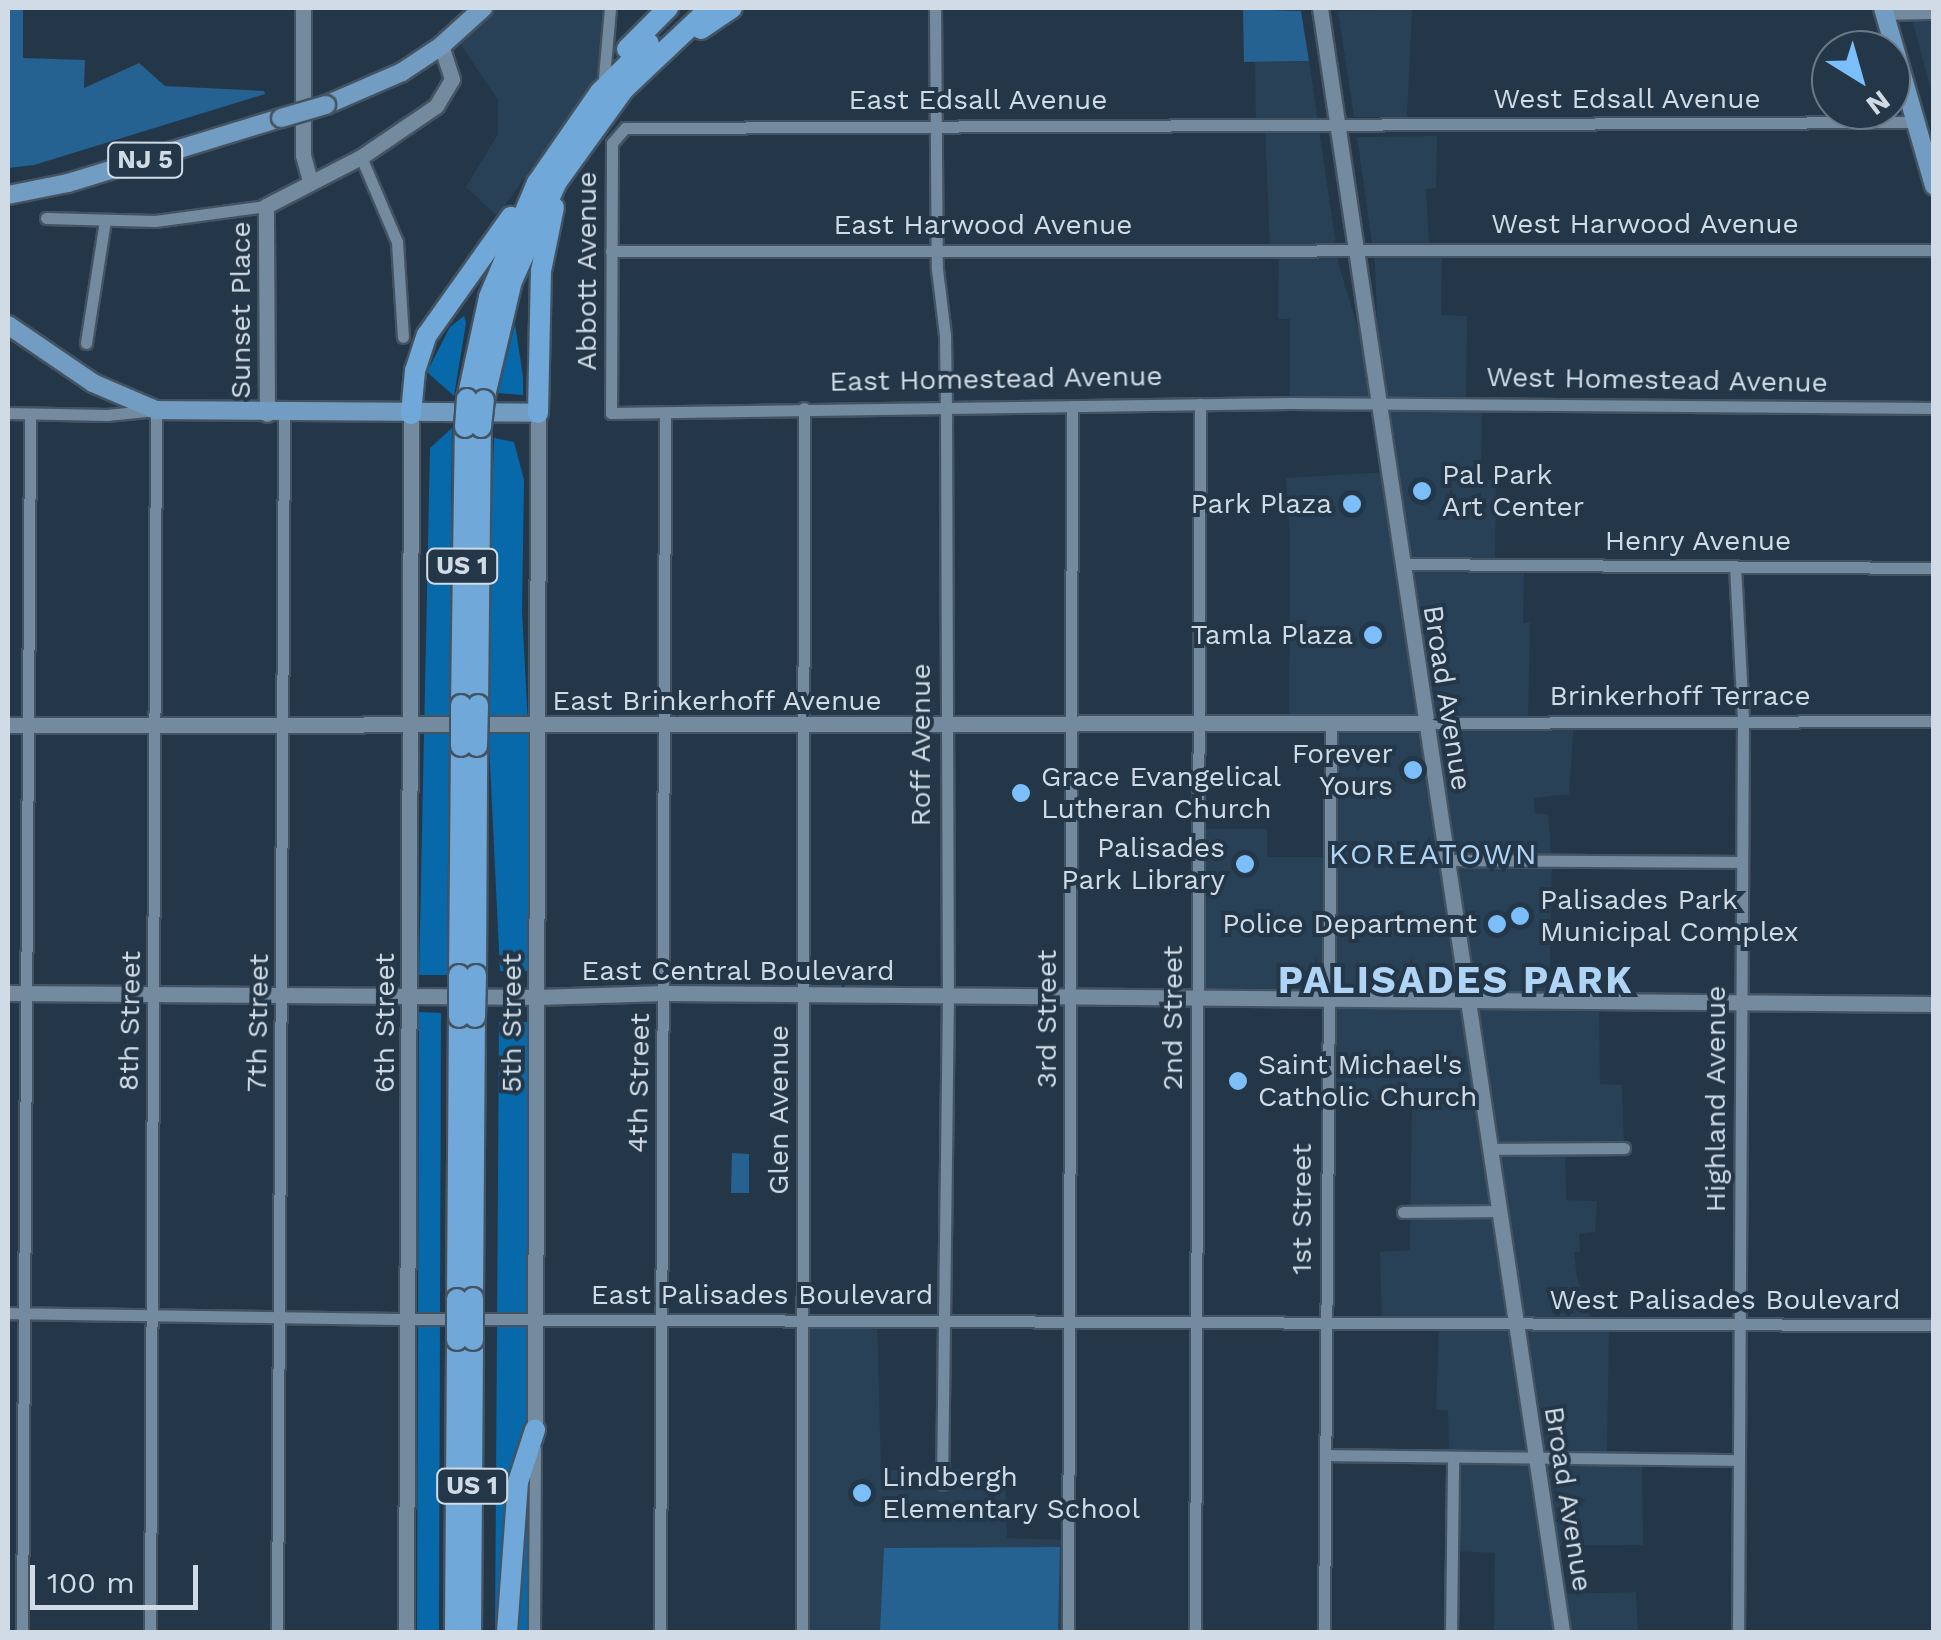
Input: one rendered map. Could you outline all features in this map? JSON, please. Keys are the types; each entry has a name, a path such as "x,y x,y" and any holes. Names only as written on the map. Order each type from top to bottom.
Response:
{"highway":[{"name":"US 1","path":"471,1632 465,1298 469,705 476,399 494,283 537,183 602,85 668,8"},
{"path":"602,85 688,8"},
{"path":"638,74 710,8"},
{"name":"US 1","path":"476,399 516,271 567,165 638,74 732,8"},
{"path":"538,413 542,262 567,165"},
{"path":"411,414 417,363 432,326 537,183"},
{"name":"US 1","path":"455,1632 465,1340"},
{"path":"507,1632 518,1482 536,1430"}],"main road":[{"path":"303,8 303,155 310,182"},
{"name":"NJ 5","path":"8,195 68,183 326,105 380,84 441,46 484,8"},
{"name":"Broad Avenue","path":"1320,8 1562,1632"},
{"path":"1884,11 1914,122 1929,149 1934,186"},
{"path":"266,206 361,157 445,97 452,70 441,46"},
{"name":"Sunset Place","path":"266,206 275,414"},
{"path":"8,325 93,383 156,410 275,414 538,413"},
{"name":"5th Street","path":"536,1430 538,413"},
{"name":"6th Street","path":"406,1632 411,414"},
{"name":"East Brinkerhoff Avenue","path":"8,725 1426,723"},
{"name":"East Central Boulevard","path":"8,993 538,997 665,993 1934,1004"}],"street":[{"path":"602,85 610,8"},
{"name":"Roff Avenue","path":"935,8 936,251 946,335 948,995 942,1484"},
{"path":"1884,11 1934,14"},
{"name":"West Edsall Avenue","path":"1339,125 1914,122"},
{"name":"East Edsall Avenue","path":"620,132 637,126 1339,125"},
{"name":"Abbott Avenue","path":"611,413 612,144 620,132"},
{"path":"361,157 396,242 403,337"},
{"path":"46,218 155,221 266,206"},
{"path":"86,343 105,220"},
{"name":"East Harwood Avenue","path":"611,251 1295,248 1356,252"},
{"name":"West Harwood Avenue","path":"1356,252 1934,250"},
{"name":"West Homestead Avenue","path":"1381,406 1466,403 1934,408"},
{"name":"East Homestead Avenue","path":"611,413 1200,404 1381,406"},
{"name":"2nd Street","path":"1195,1632 1200,404"},
{"name":"3rd Street","path":"1068,1632 1074,726 1072,406"},
{"name":"Glen Avenue","path":"802,1632 804,408"},
{"path":"8,413 139,414 156,410"},
{"name":"8th Street","path":"150,1632 156,410"},
{"name":"7th Street","path":"275,414 284,726 277,1632"},
{"name":"4th Street","path":"660,1632 665,414"},
{"path":"22,1632 30,415"},
{"name":"Henry Avenue","path":"1402,564 1934,568"},
{"name":"Highland Avenue","path":"1735,566 1743,720 1738,1632"},
{"name":"Brinkerhoff Terrace","path":"1426,723 1934,722"},
{"name":"1st Street","path":"1324,1632 1331,725"},
{"path":"1446,860 1742,862"},
{"path":"1490,1150 1624,1148"},
{"path":"1403,1212 1500,1211"},
{"name":"East Palisades Boulevard","path":"8,1313 536,1320 1516,1324"},
{"name":"West Palisades Boulevard","path":"1516,1324 1934,1326"},
{"name":"5th Street","path":"534,1632 536,1430"},
{"path":"1325,1455 1739,1460"},
{"path":"1450,1632 1453,1457"}],"shaded area":[{"path":"8,8 23,8 23,58 85,60 84,88 139,63 165,86 265,94 34,165 8,168"},
{"path":"495,8 602,8 598,76 497,216 466,187 498,134 498,100 461,45"},
{"path":"1909,8 1933,8 1933,101 1931,90"},
{"path":"1243,9 1301,11 1309,61 1244,62"},
{"path":"1412,9 1407,117 1354,117 1338,11"},
{"path":"1309,61 1339,266 1380,401 1375,265 1357,137 1437,136 1436,188 1426,189 1429,248 1442,249 1441,315 1467,316 1466,402 1482,403 1481,480 1496,480 1495,564 1524,565 1523,623 1530,623 1528,720 1574,721 1569,794 1534,798 1535,814 1548,814 1552,860 1549,1001 1599,1002 1600,1084 1622,1085 1624,1148 1565,1149 1566,1200 1597,1201 1595,1232 1579,1234 1580,1252 1574,1252 1577,1277 1593,1324 1609,1325 1607,1458 1642,1459 1643,1545 1550,1546 1557,1594 1636,1592 1638,1632 1494,1632 1495,1553 1451,1551 1448,1410 1436,1410 1439,1325 1382,1324 1380,1252 1410,1250 1412,1100 1327,1101 1328,1001 1197,1001 1198,829 1267,829 1267,857 1328,857 1331,726 1289,726 1290,538 1286,478 1388,472 1380,406 1290,403 1290,319 1278,319 1279,249 1270,248 1265,125 1256,125 1255,62"},
{"path":"464,316 454,396 427,372 450,327"},
{"path":"515,324 523,377 523,395 498,393"},
{"path":"452,428 447,975 419,975 430,448"},
{"path":"494,438 514,442 524,480 522,611 541,971 500,971 486,680"},
{"path":"419,1012 441,1013 439,1632 417,1632"},
{"path":"499,1022 541,1022 529,1632 495,1632"},
{"path":"732,1153 749,1154 749,1193 731,1193"},
{"path":"804,1319 877,1320 881,1470 1005,1469 1007,1538 1069,1540 1068,1632 802,1632"},
{"path":"1060,1547 1058,1632 880,1632 884,1548"}],"place":[{"name":"Pal Park Art Center","path":"1422,491"},
{"name":"Park Plaza","path":"1352,504"},
{"name":"Tamla Plaza","path":"1373,635"},
{"name":"Forever Yours","path":"1413,770"},
{"name":"Grace Evangelical Lutheran Church","path":"1021,793"},
{"name":"Palisades Park Library","path":"1245,864"},
{"name":"Palisades Park Municipal Complex","path":"1520,916"},
{"name":"Police Department","path":"1497,924"},
{"name":"Saint Michael's Catholic Church","path":"1238,1081"},
{"name":"Lindbergh Elementary School","path":"862,1493"}],"district":[{"name":"KOREATOWN","path":"1434,854"},
{"name":"PALISADES PARK","path":"1456,981"}]}
